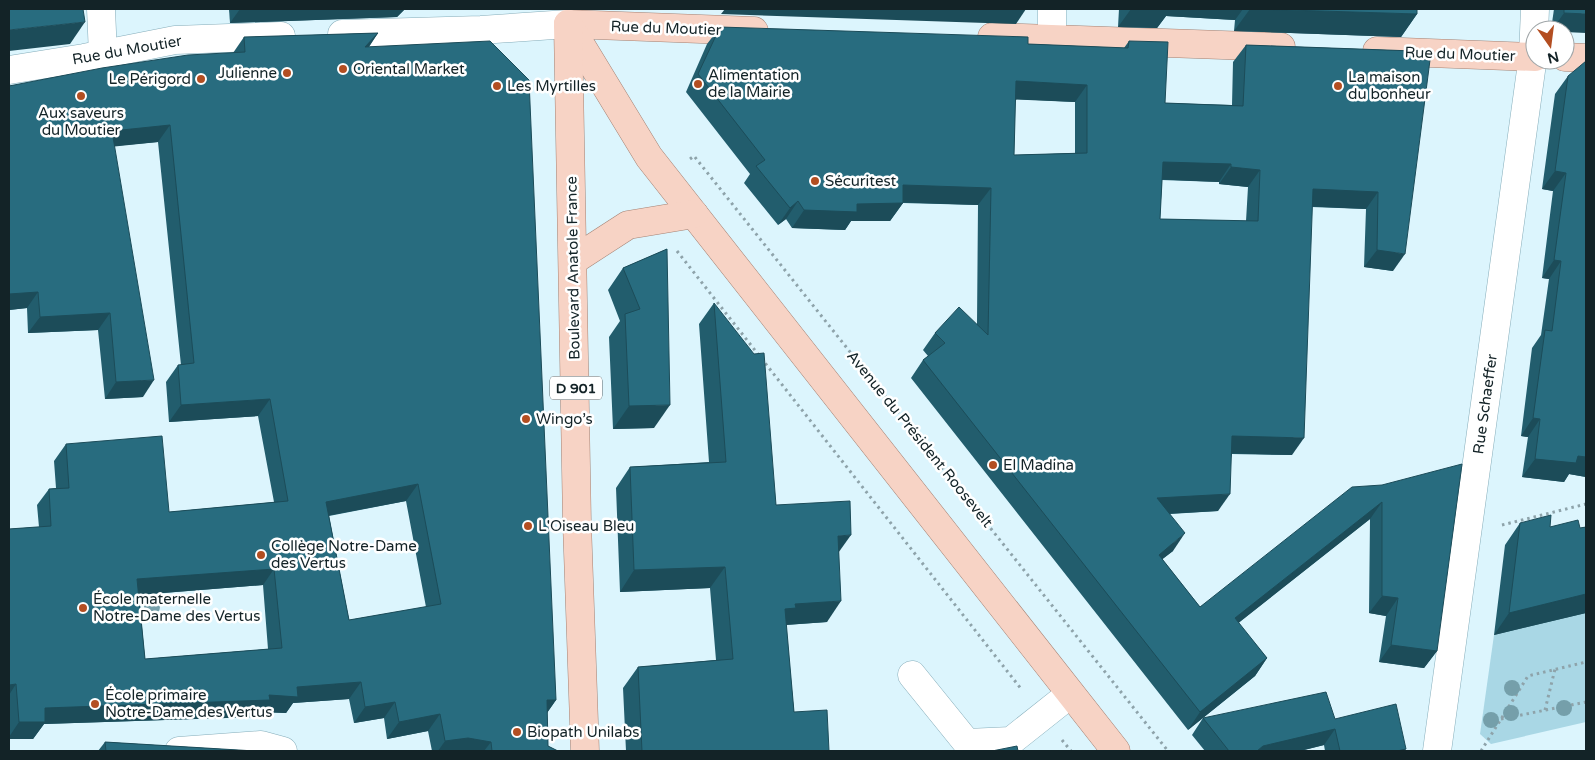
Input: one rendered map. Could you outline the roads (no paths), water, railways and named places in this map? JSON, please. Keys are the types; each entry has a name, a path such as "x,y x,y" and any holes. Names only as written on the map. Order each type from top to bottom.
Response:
{"main road":[{"path":"568,17 642,148 1069,695 1116,751"},
{"name":"Rue du Moutier","path":"568,17 778,31"},
{"name":"Boulevard Anatole France","path":"568,17 578,523 585,751"},
{"path":"964,36 1308,48"},
{"name":"Rue du Moutier","path":"1348,50 1525,56"},
{"path":"574,260 628,225 694,214"}],"street":[{"path":"94,56 101,9"},
{"path":"1052,9 1052,39"},
{"name":"Rue du Moutier","path":"9,70 175,40 481,30 568,17"},
{"name":"Rue Schaeffer","path":"1437,751 1532,70"},
{"path":"912,675 967,743 1010,741 1069,695"},
{"path":"179,751 261,745 283,751"}],"place":[{"name":"Oriental Market","path":"343,69"},
{"name":"Julienne","path":"287,73"},
{"name":"Le Périgord","path":"201,79"},
{"name":"Alimentation de la Mairie","path":"698,84"},
{"name":"Les Myrtilles","path":"497,86"},
{"name":"La maison du bonheur","path":"1338,86"},
{"name":"Aux saveurs du Moutier","path":"81,96"},
{"name":"Sécuritest","path":"815,181"},
{"name":"Wingo’s","path":"526,419"},
{"name":"El Madina","path":"993,465"},
{"name":"L'Oiseau Bleu","path":"528,526"},
{"name":"Collège Notre-Dame des Vertus","path":"261,555"},
{"name":"École maternelle Notre-Dame des Vertus","path":"83,608"},
{"name":"École primaire Notre-Dame des Vertus","path":"95,704"},
{"name":"Biopath Unilabs","path":"517,732"}]}
